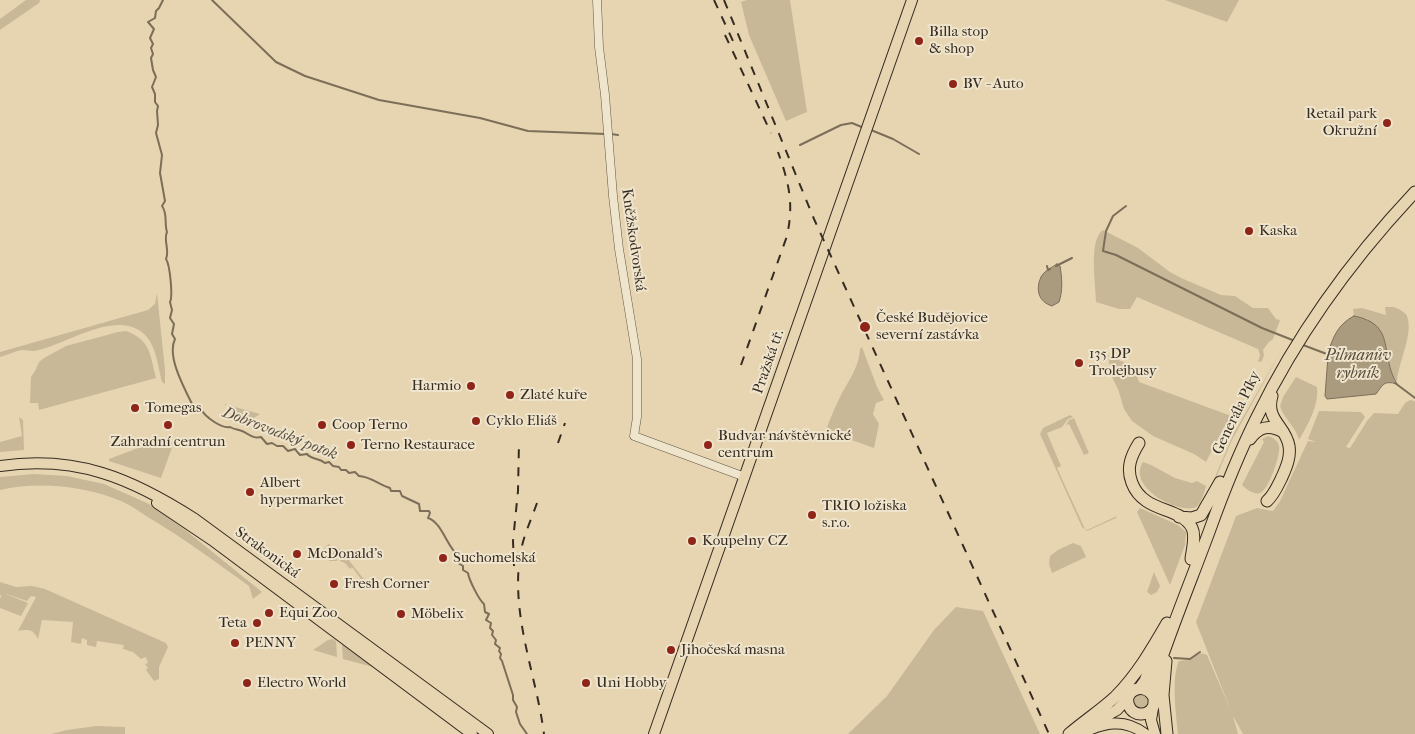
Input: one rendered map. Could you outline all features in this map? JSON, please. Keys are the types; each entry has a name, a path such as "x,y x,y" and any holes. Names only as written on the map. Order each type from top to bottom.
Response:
{"highway":[{"name":"Generála Píky","path":"1153,702 1154,681 1191,558 1220,482 1252,412 1303,329 1364,240 1415,183"},
{"name":"Generála Píky","path":"1303,329 1350,268 1415,192"},
{"name":"Generála Píky","path":"1140,688 1171,623 1237,459 1290,350"},
{"path":"1267,500 1274,492 1288,462 1289,447 1283,432 1272,415 1270,406 1277,380"},
{"path":"1237,459 1259,429 1270,427 1283,432"},
{"path":"1139,443 1132,454 1128,471 1134,487 1143,499 1152,506 1179,516 1192,518 1200,515 1220,482"},
{"path":"1179,516 1193,529 1191,558"},
{"path":"1069,734 1125,687 1171,623"},
{"path":"1166,734 1163,695 1171,623"},
{"path":"1140,688 1148,690 1153,702 1147,713 1136,713 1129,706 1128,698 1132,691 1140,688"}],"main road":[{"name":"Pražská tř.","path":"654,734 912,0"},
{"name":"Strakonická","path":"0,466 38,463 71,466 115,476 152,493 195,519 488,734"},
{"name":"Strakonická","path":"0,473 52,470 80,474 115,483 156,503 212,540 472,734"},
{"path":"1074,734 1120,707 1128,698"},
{"path":"1151,733 1153,702"},
{"path":"1095,722 1122,712 1136,713 1151,733"},
{"path":"1080,734 1105,724 1119,722 1151,733"}],"street":[{"name":"Kněžskodvorská","path":"597,0 599,47 618,240 637,359 637,417 634,436 745,477"}],"shaded area":[{"path":"26,0 40,0 39,3 0,30 0,19"},
{"path":"747,0 790,0 807,112 786,121 749,35 741,2"},
{"path":"1165,0 1239,0 1227,22"},
{"path":"1103,230 1138,248 1181,278 1221,295 1235,296 1253,308 1268,308 1276,319 1280,320 1273,339 1263,350 1262,361 1258,362 1260,355 1258,349 1137,297 1130,309 1119,309 1096,302 1094,253 1098,235"},
{"path":"157,293 165,384 162,382 151,343 143,333 131,327 118,325 104,327 46,348 34,351 24,350 0,357 0,352 148,310 155,304"},
{"path":"1385,307 1394,307 1400,310 1406,314 1408,321 1408,337 1397,381 1390,373 1388,363 1368,319 1354,316 1353,309 1362,308 1386,315"},
{"path":"126,331 145,344 156,378 39,410 38,403 30,403 31,377 39,362 44,358 66,346"},
{"path":"862,347 884,400 876,403 873,414 879,424 874,448 846,438 843,442 832,437 833,431 827,427 855,368"},
{"path":"1282,349 1232,440 1203,505 1234,433"},
{"path":"1108,355 1134,367 1139,382 1234,417 1224,427 1206,462 1194,454 1153,436 1132,421 1124,409 1118,389 1111,375"},
{"path":"1296,377 1317,387 1315,408 1299,440 1280,406 1283,397"},
{"path":"1410,400 1415,401 1415,734 1243,734 1233,716 1238,734 1178,734 1175,707 1175,677 1179,661 1191,659 1201,653 1207,655 1231,711 1196,622 1236,516 1257,508 1273,511 1280,501 1308,441 1316,442 1308,439 1319,411 1361,412 1365,417 1346,447 1350,448 1374,413 1398,414 1405,403"},
{"path":"224,404 260,414 251,420 236,414"},
{"path":"1070,415 1073,417 1068,419 1062,427 1047,433 1061,466 1057,468 1085,529 1087,530 1117,516 1087,531 1082,527 1040,434 1043,428"},
{"path":"19,417 23,420 24,450 0,452 0,442 22,436"},
{"path":"1074,418 1089,453 1084,455 1069,424 1066,425 1069,420"},
{"path":"1268,436 1278,444 1278,457 1267,486 1260,493 1255,493 1242,485 1264,442 1262,439"},
{"path":"174,442 161,478 109,461 109,459 146,445"},
{"path":"1143,462 1175,478 1192,483 1197,481 1206,486 1200,503 1196,507 1179,507 1157,497 1148,490 1142,481 1140,472"},
{"path":"34,474 67,476 104,484 149,504 184,529 262,592 253,599 249,586 201,551 121,501 92,492 61,487 30,486 0,490 0,477"},
{"path":"1140,508 1178,525 1186,532 1185,545 1170,585 1137,512"},
{"path":"1073,543 1081,546 1086,557 1052,573 1049,564 1050,556"},
{"path":"329,544 334,551 338,548 335,544 346,556 344,559 346,561 348,559 369,586 365,588 364,583 352,567 350,569 340,559 337,558 337,561 330,561 325,558 324,550"},
{"path":"1154,572 1160,586 1157,592 1151,595 1147,592"},
{"path":"0,582 16,587 32,586 45,589 166,643 168,647 159,667 159,679 154,681 146,670 148,668 145,664 148,663 146,657 141,659 133,652 123,649 124,645 97,641 96,647 87,645 87,640 82,638 81,644 71,642 73,622 42,620 38,639 30,630 18,631 36,597 31,596 27,601 3,593 28,603 21,616 0,608 2,594 0,596"},
{"path":"956,607 983,611 1040,734 848,734 887,696 934,630"},
{"path":"333,639 336,641 337,657 313,650 328,640"},
{"path":"343,643 377,668 343,659"},
{"path":"1143,693 1150,701 1144,710 1133,706 1135,696"},
{"path":"96,726 125,727 125,734 51,734 67,730"}],"water":[{"path":"1057,264 1061,270 1061,293 1059,302 1052,306 1041,298 1038,286 1042,275"},
{"name":"Pilmanův rybník","path":"1354,316 1367,320 1382,333 1392,373 1397,384 1386,383 1376,394 1327,399 1325,396 1328,356 1330,355 1328,353 1334,336 1340,327"}],"waterway":[{"name":"Dobrovodský potok","path":"163,0 156,11 155,18 148,22 154,29 150,38 153,44 151,58 156,77 152,87 155,94 155,102 158,106 156,133 162,155 160,173 165,201 162,206 165,212 167,232 166,259 169,267 171,287 170,302 172,310 170,318 174,324 172,334 175,339 173,355 178,374 194,408 201,409 210,419 218,424 240,430 253,437 261,437 267,444 272,443 277,446 283,446 288,451 295,449 300,455 307,454 325,463 329,462 341,470 346,470 349,473 355,472 359,476 367,477 390,488 391,491 400,491 402,496 419,504 420,511 429,511 428,518 438,525 460,557 458,563 468,573 474,590 484,604 485,612 489,614 486,620 491,623 490,628 496,640 495,644 500,648 500,658 517,707 516,712 520,724 527,734"},
{"path":"212,0 276,62 305,76 379,100 480,118 528,131 606,134"},
{"path":"800,145 841,125 852,123 864,128"},
{"path":"871,130 893,139 919,154"},
{"path":"611,134 618,135"},
{"path":"1126,206 1113,216 1106,231 1103,251 1116,255 1262,328 1295,341"},
{"path":"1056,266 1072,258"},
{"path":"1047,266 1048,270 1050,269"},
{"path":"1303,345 1332,356"},
{"path":"1395,383 1415,398"},
{"path":"1174,658 1190,659 1200,652"}],"railway":[{"path":"714,0 733,41"},
{"path":"724,0 814,219 1049,734"},
{"path":"725,35 771,133"},
{"path":"741,365 787,236 790,213 789,193 778,152"},
{"path":"558,443 565,423"},
{"path":"514,566 513,541 518,491 519,442"},
{"path":"537,503 521,548 518,578 522,623 544,734"}],"place":[{"name":"Billa stop & shop","path":"919,41"},
{"name":"BV - Auto","path":"953,84"},
{"name":"Retail park Okružní","path":"1387,123"},
{"name":"Kaska","path":"1249,231"},
{"name":"České Budějovice severní zastávka","path":"865,327"},
{"name":"135 DP Trolejbusy","path":"1079,363"},
{"name":"Harmio","path":"471,386"},
{"name":"Zlaté kuře","path":"510,395"},
{"name":"Tomegas","path":"135,408"},
{"name":"Cyklo Eliáš","path":"476,421"},
{"name":"Zahradní centrun","path":"168,425"},
{"name":"Coop Terno","path":"322,425"},
{"name":"Terno Restaurace","path":"351,445"},
{"name":"Budvar návštěvnické centrum","path":"708,445"},
{"name":"Albert hypermarket","path":"250,492"},
{"name":"TRIO ložiska s.r.o.","path":"812,515"},
{"name":"Koupelny CZ","path":"692,541"},
{"name":"McDonald's","path":"297,554"},
{"name":"Suchomelská","path":"443,558"},
{"name":"Fresh Corner","path":"334,584"},
{"name":"Equi Zoo","path":"269,613"},
{"name":"Möbelix","path":"401,614"},
{"name":"Teta","path":"257,623"},
{"name":"PENNY","path":"235,643"},
{"name":"Jihočeská masna","path":"671,650"},
{"name":"Electro World","path":"247,683"},
{"name":"Uni Hobby","path":"586,683"}]}
